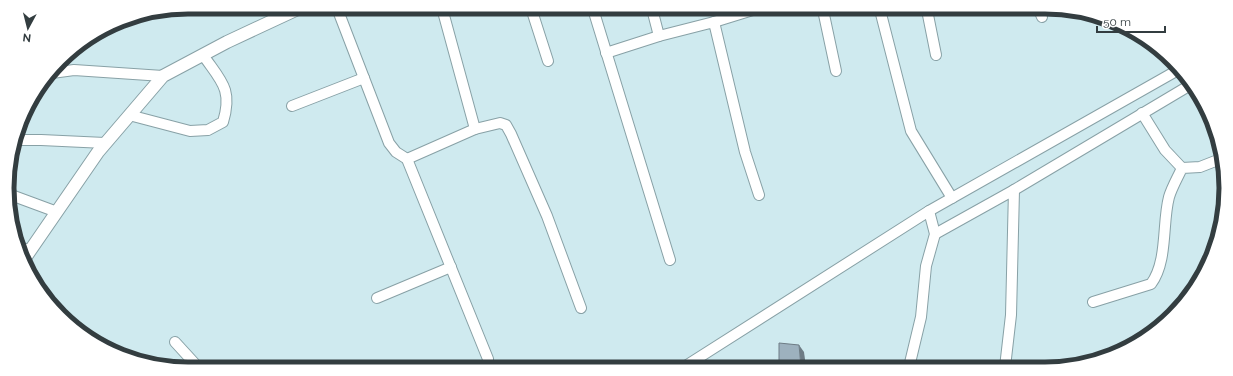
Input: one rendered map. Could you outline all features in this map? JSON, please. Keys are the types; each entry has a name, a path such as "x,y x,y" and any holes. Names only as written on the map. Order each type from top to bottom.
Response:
{"main road":[{"path":"25,250 57,212 105,144 163,76 279,14"}],"street":[{"path":"339,14 389,143 396,152 407,159 488,359"},
{"path":"444,14 474,129"},
{"path":"533,14 548,61"},
{"path":"594,14 670,260"},
{"path":"653,14 660,36"},
{"path":"606,53 660,36 740,14"},
{"path":"824,14 836,71"},
{"path":"881,14 911,131 952,198"},
{"path":"928,14 936,55"},
{"path":"714,22 745,152 759,195"},
{"path":"129,115 190,131 208,130 224,122 229,98 222,83 203,55"},
{"path":"58,72 74,70 163,76"},
{"path":"692,362 929,211 1175,72"},
{"path":"292,106 364,78"},
{"path":"935,234 1014,190 1187,87"},
{"path":"1142,113 1165,150 1182,168 1200,167 1217,160"},
{"path":"407,159 474,129 500,123 506,125 547,216 581,308"},
{"path":"21,140 105,144"},
{"path":"1093,302 1151,284 1156,278 1165,236 1169,197 1182,168"},
{"path":"1006,362 1011,315 1014,190"},
{"path":"14,196 57,212"},
{"path":"910,362 921,317 926,266 935,234 929,211"},
{"path":"377,298 451,267"},
{"path":"175,342 193,362"}],"building":[{"path":"779,343 799,345 801,362 779,362"}]}
